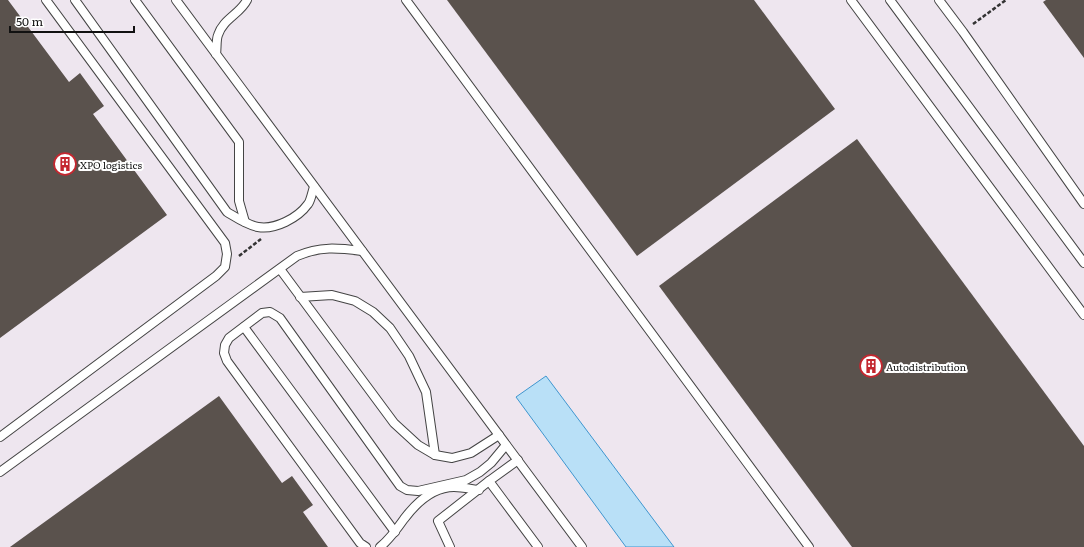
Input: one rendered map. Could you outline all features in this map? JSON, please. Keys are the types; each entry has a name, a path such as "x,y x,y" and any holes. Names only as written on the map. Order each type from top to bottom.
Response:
{"lane":[{"path":"0,437 226,267 227,254 225,243 46,0"},
{"path":"75,0 227,212 245,222 260,227 279,226 293,218 308,204 314,186"},
{"path":"135,0 239,142 239,201 245,222"},
{"path":"176,0 582,547"},
{"path":"216,54 218,35 226,21 244,6 247,0"},
{"path":"406,0 809,547"},
{"path":"850,0 1084,315"},
{"path":"890,0 1084,263"},
{"path":"938,0 963,32 1084,204"},
{"path":"0,472 297,256 310,251 330,248 362,251"},
{"path":"280,269 394,424 418,445 435,456 452,458 471,453 499,435"},
{"path":"300,297 332,295 355,301 373,312 390,328 409,356 426,392 435,456"},
{"path":"366,547 360,543 227,361 224,353 225,345 229,338 262,312 270,312 280,318 400,486 407,490 418,491 466,480 492,463 506,445"},
{"path":"244,327 395,532"},
{"path":"450,547 438,521 518,460"},
{"path":"489,481 538,547"},
{"path":"380,547 388,544 407,515 428,495 439,490 453,487 479,490"}],"path":[{"path":"963,32 1006,0"},
{"path":"226,267 279,226"}],"shaded area":[{"path":"0,0 1084,0 1084,547 0,547"}],"water":[{"path":"546,376 674,547 626,547 516,397"}],"building":[{"name":"XPO logistics","path":"0,0 8,0 69,82 80,73 104,106 93,114 167,215 0,338"},
{"path":"447,0 754,0 835,109 637,256"},
{"path":"1046,0 1084,0 1084,58 1043,2"},
{"name":"Autodistribution","path":"857,139 1084,446 1084,547 852,547 659,286"},
{"path":"219,396 282,483 292,476 313,505 303,512 328,547 10,547"}],"place":[{"name":"XPO logistics","path":"65,164"},
{"name":"Autodistribution","path":"871,366"}]}
